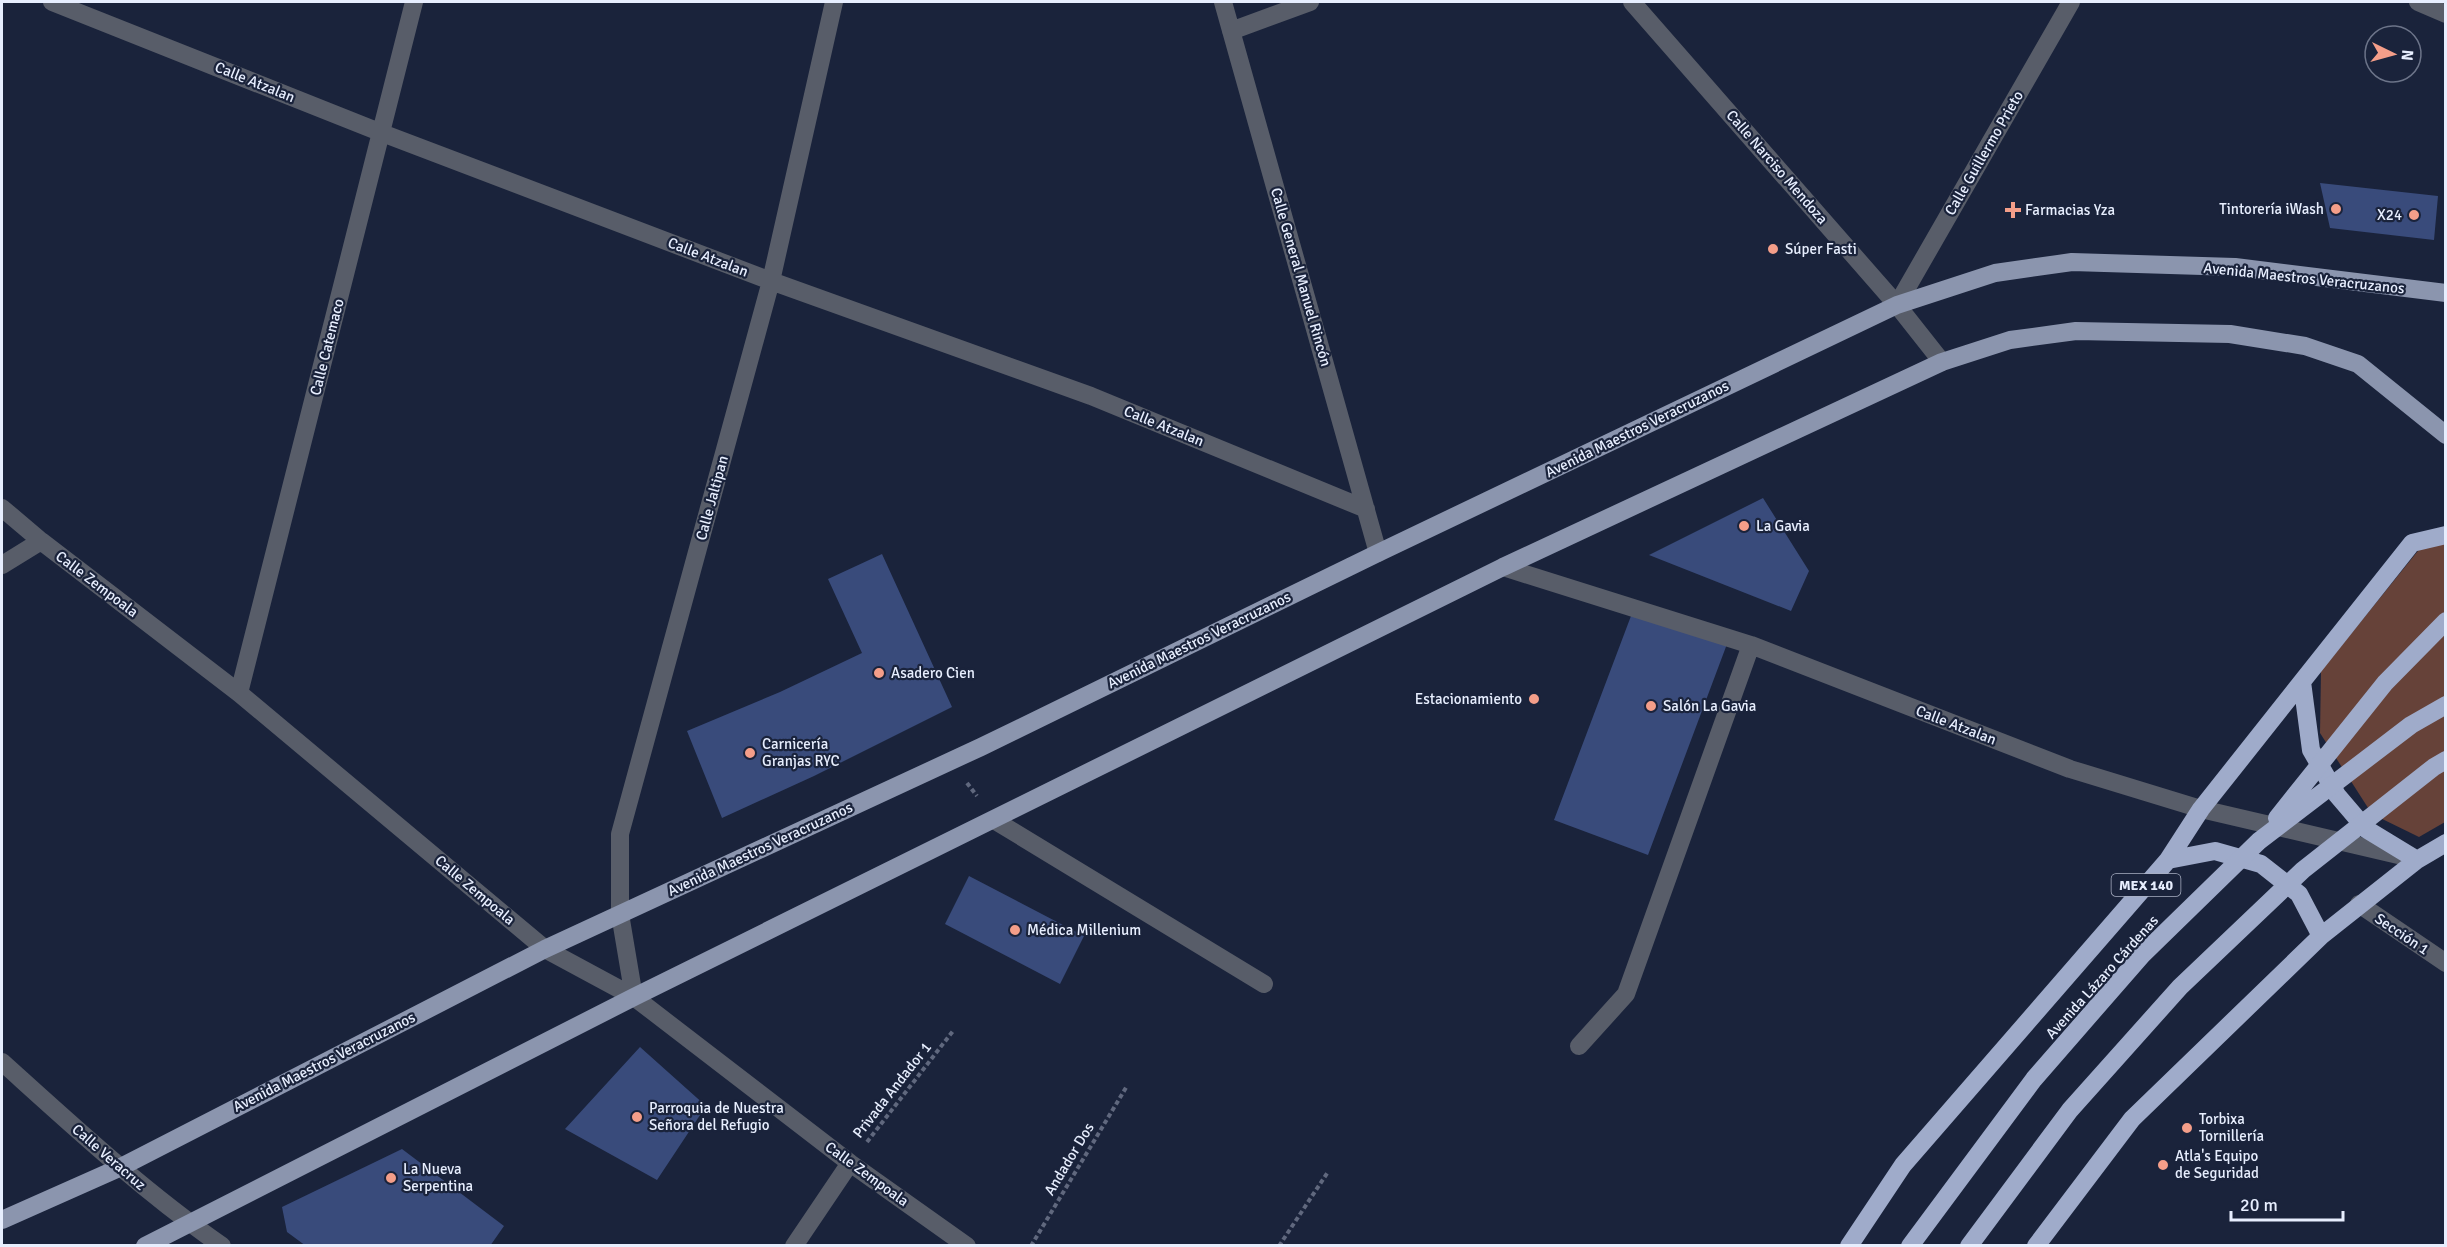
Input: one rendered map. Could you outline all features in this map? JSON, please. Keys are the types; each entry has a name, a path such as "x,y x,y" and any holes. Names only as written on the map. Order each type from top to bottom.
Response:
{"highway":[{"name":"MEX 140","path":"1849,1245 1903,1166 2168,860 2201,809 2412,543 2445,535"},
{"path":"2259,841 2385,683 2445,621"},
{"path":"2302,682 2311,750 2337,795 2366,829 2417,860"},
{"name":"Avenida Lázaro Cárdenas","path":"1910,1245 2034,1079 2142,956 2259,841 2411,725 2445,705"},
{"path":"1969,1245 2070,1110 2180,987 2303,870 2445,760"},
{"path":"2036,1245 2132,1119 2321,936 2417,860 2445,843"},
{"path":"2168,860 2215,851 2261,864 2299,894 2321,936"}],"main road":[{"name":"Avenida Maestros Veracruzanos","path":"2,1220 119,1168 545,949 950,761 1378,553 1898,305 1995,273 2072,262 2235,267 2445,293"},
{"path":"145,1245 634,997 1503,567 1942,362 2010,340 2076,331 2230,334 2305,346 2358,364 2445,435"}],"street":[{"name":"Calle Atzalan","path":"52,2 382,133 771,281 1091,396 1366,509"},
{"name":"Calle Catemaco","path":"239,693 414,2"},
{"name":"Calle Jaltipan","path":"634,997 620,914 620,834 771,281 834,2"},
{"name":"Calle General Manuel Rincón","path":"1223,2 1378,553"},
{"path":"1231,31 1310,2"},
{"name":"Calle Narciso Mendoza","path":"1632,2 1898,305 1942,362"},
{"name":"Calle Guillermo Prieto","path":"1898,305 2070,2"},
{"path":"2418,2 2445,14"},
{"name":"Calle Zempoala","path":"2,508 41,541 239,693 545,949 634,997 850,1163 967,1245"},
{"path":"2,565 41,541"},
{"name":"Calle Atzalan","path":"1503,567 1751,645 2070,769 2201,809 2417,860"},
{"path":"1579,1046 1626,994 1751,645"},
{"path":"994,820 1264,984"},
{"name":"Sección 1","path":"2359,904 2445,963"},
{"name":"Calle Veracruz","path":"2,1062 119,1168 189,1223 222,1245"},
{"path":"794,1245 850,1163"}],"path":[{"path":"950,761 994,820"},
{"name":"Privada Andador 1","path":"850,1163 953,1031"},
{"name":"Andador Dos","path":"1031,1245 1127,1086"},
{"path":"1279,1245 1328,1172"}],"shaded area":[{"path":"2445,526 2445,822 2419,837 2372,814 2320,733 2321,671 2430,536"}],"building":[{"path":"2320,183 2438,196 2434,240 2330,228"},
{"name":"La Gavia","path":"1763,498 1809,571 1791,611 1649,555"},
{"name":"Asadero Cien","path":"882,554 952,707 814,776 722,818 687,731 780,692 862,653 828,579"},
{"name":"Salón La Gavia","path":"1634,608 1727,644 1648,855 1554,820"},
{"name":"Médica Millenium","path":"969,876 1084,936 1060,984 945,924"},
{"name":"Parroquia de Nuestra Señora del Refugio","path":"640,1047 706,1106 657,1180 565,1129"},
{"name":"La Nueva Serpentina","path":"402,1149 504,1226 490,1246 306,1246 287,1232 282,1207"}],"place":[{"name":"Tintorería iWash","path":"2336,209"},
{"name":"Farmacias Yza","path":"2013,210"},
{"name":"X24","path":"2414,215"},
{"name":"Súper Fasti","path":"1773,249"},
{"name":"La Gavia","path":"1744,526"},
{"name":"Asadero Cien","path":"879,673"},
{"name":"Estacionamiento","path":"1534,699"},
{"name":"Salón La Gavia","path":"1651,706"},
{"name":"Carnicería Granjas RYC","path":"750,753"},
{"name":"Médica Millenium","path":"1015,930"},
{"name":"Parroquia de Nuestra Señora del Refugio","path":"637,1117"},
{"name":"Torbixa Tornillería","path":"2187,1128"},
{"name":"Atla's Equipo de Seguridad","path":"2163,1165"},
{"name":"La Nueva Serpentina","path":"391,1178"}]}
